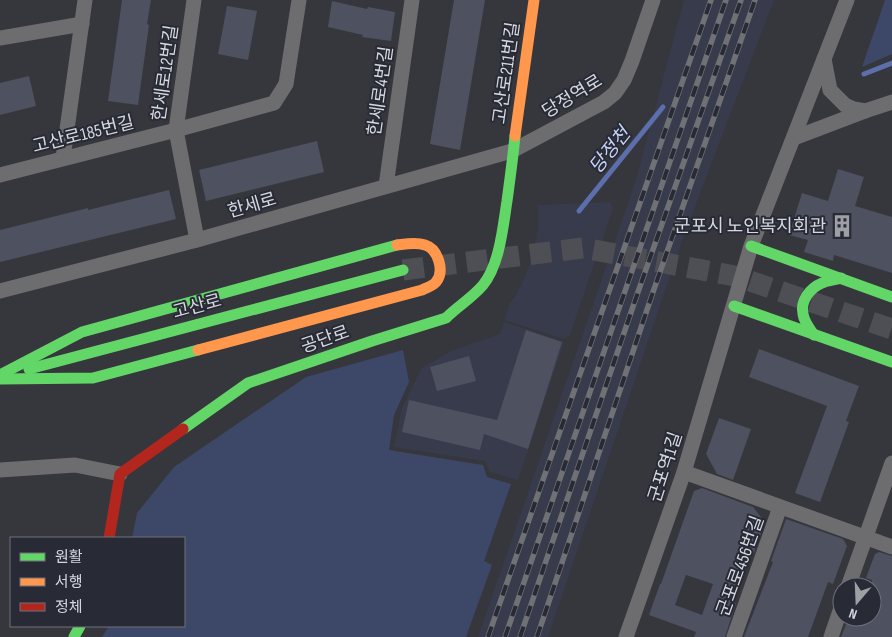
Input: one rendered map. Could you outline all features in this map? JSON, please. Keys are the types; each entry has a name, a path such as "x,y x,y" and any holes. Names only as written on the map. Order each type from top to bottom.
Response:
{"street":[{"path":"63,158 85,0"},
{"name":"한세로12번길","path":"194,0 176,130 197,240"},
{"name":"고산로185번길","path":"0,175 274,104 286,84 299,0"},
{"name":"한세로4번길","path":"386,186 412,0"},
{"name":"고산로211번길","path":"512,151 534,0"},
{"name":"당정역로","path":"512,151 604,102 615,93 624,80 632,61 653,0"},
{"name":"군포역1길","path":"626,637 684,472 752,246 847,0"},
{"path":"0,38 82,24"},
{"path":"824,58 830,90 845,105 865,111"},
{"path":"794,138 892,102"},
{"name":"한세로","path":"0,291 197,240 512,151"},
{"name":"공단로","path":"120,474 248,383 446,318 454,310 465,304 484,284 501,242 512,151"},
{"path":"411,243 428,246 440,264 439,274 435,282 422,290 93,378 0,377 82,332 388,247 411,243"},
{"path":"752,246 892,297"},
{"name":"고산로","path":"0,377 403,270"},
{"path":"814,335 805,321 803,313 809,291 821,283 841,278"},
{"path":"734,306 892,362"},
{"path":"852,577 892,463"},
{"path":"0,470 75,464 120,474 109,537"},
{"name":"군포로456번길","path":"684,472 892,547"},
{"name":"군포로456번길","path":"734,637 780,507"}],"shaded area":[{"path":"684,0 774,0 683,238 548,637 478,637 636,180"},
{"path":"885,0 892,0 892,54 862,67"},
{"path":"610,202 613,208 570,335 564,339 504,320 510,303 526,275 535,249 538,205"},
{"path":"504,322 564,342 518,480 490,472 485,461 394,447 402,408 422,368 453,350 500,334"},
{"path":"403,350 409,382 394,415 389,450 483,465 487,477 511,484 484,561 492,565 466,637 102,637 108,627 185,627 185,537 132,537 137,513 174,467 306,377"}],"building":[{"path":"122,0 151,0 138,105 108,101"},
{"path":"454,0 485,0 460,150 430,144"},
{"path":"332,1 367,9 368,7 395,12 391,41 362,37 363,35 328,27"},
{"path":"227,6 257,11 248,60 218,54"},
{"path":"29,76 36,106 0,115 0,83"},
{"path":"317,141 324,172 206,201 199,170"},
{"name":"군포시 노인복지회관","path":"838,169 864,177 855,206 892,217 892,273 834,255 833,261 804,252 808,240 789,235 802,193 828,201"},
{"path":"169,190 176,219 0,262 0,230"},
{"path":"526,330 562,342 528,449 484,434 480,450 402,432 409,400 497,420"},
{"path":"759,349 859,386 846,421 849,422 820,502 795,493 827,406 749,377"},
{"path":"469,356 476,381 437,391 430,367"},
{"path":"719,418 751,429 733,480 717,474 706,454"},
{"path":"702,488 753,507 765,522 753,555 748,553 730,601 736,603 725,637 694,637 696,632 649,615 694,491","holes":["686,575 713,584 702,615 675,605"]},
{"path":"786,519 843,539 847,546 836,577 832,577 832,584 828,582 808,637 744,637 773,562 771,561"},
{"path":"879,552 892,556 892,637 841,637 845,627 882,627 882,577 866,577 875,554"}],"waterway":[{"path":"864,74 892,63"},
{"name":"당정천","path":"579,211 663,107"}],"tunnel":[{"path":"403,270 583,248 735,276 892,329"}],"railway":[{"path":"488,637 711,0"},
{"path":"505,637 726,0"},
{"path":"520,637 638,292 741,0"},
{"path":"537,637 653,292 755,0"}],"traffic: fast":[{"path":"183,429 248,383 446,318 474,294 489,276 497,256 504,222 515,136"},
{"path":"0,375 82,332 397,245"},
{"path":"751,246 892,297"},
{"path":"29,369 403,270"},
{"path":"814,335 804,317 803,304 810,292 818,285 841,278"},
{"path":"734,306 892,362"},
{"path":"0,379 93,378 198,350"},
{"path":"74,637 79,627"}],"traffic: slow":[{"path":"515,136 534,0"},
{"path":"198,350 422,290 435,283 439,277 440,267 437,256 430,247 411,243 397,245"}],"traffic: jam":[{"path":"109,537 120,474 183,429"}],"place":[{"name":"군포시 노인복지회관","path":"842,226"}]}
